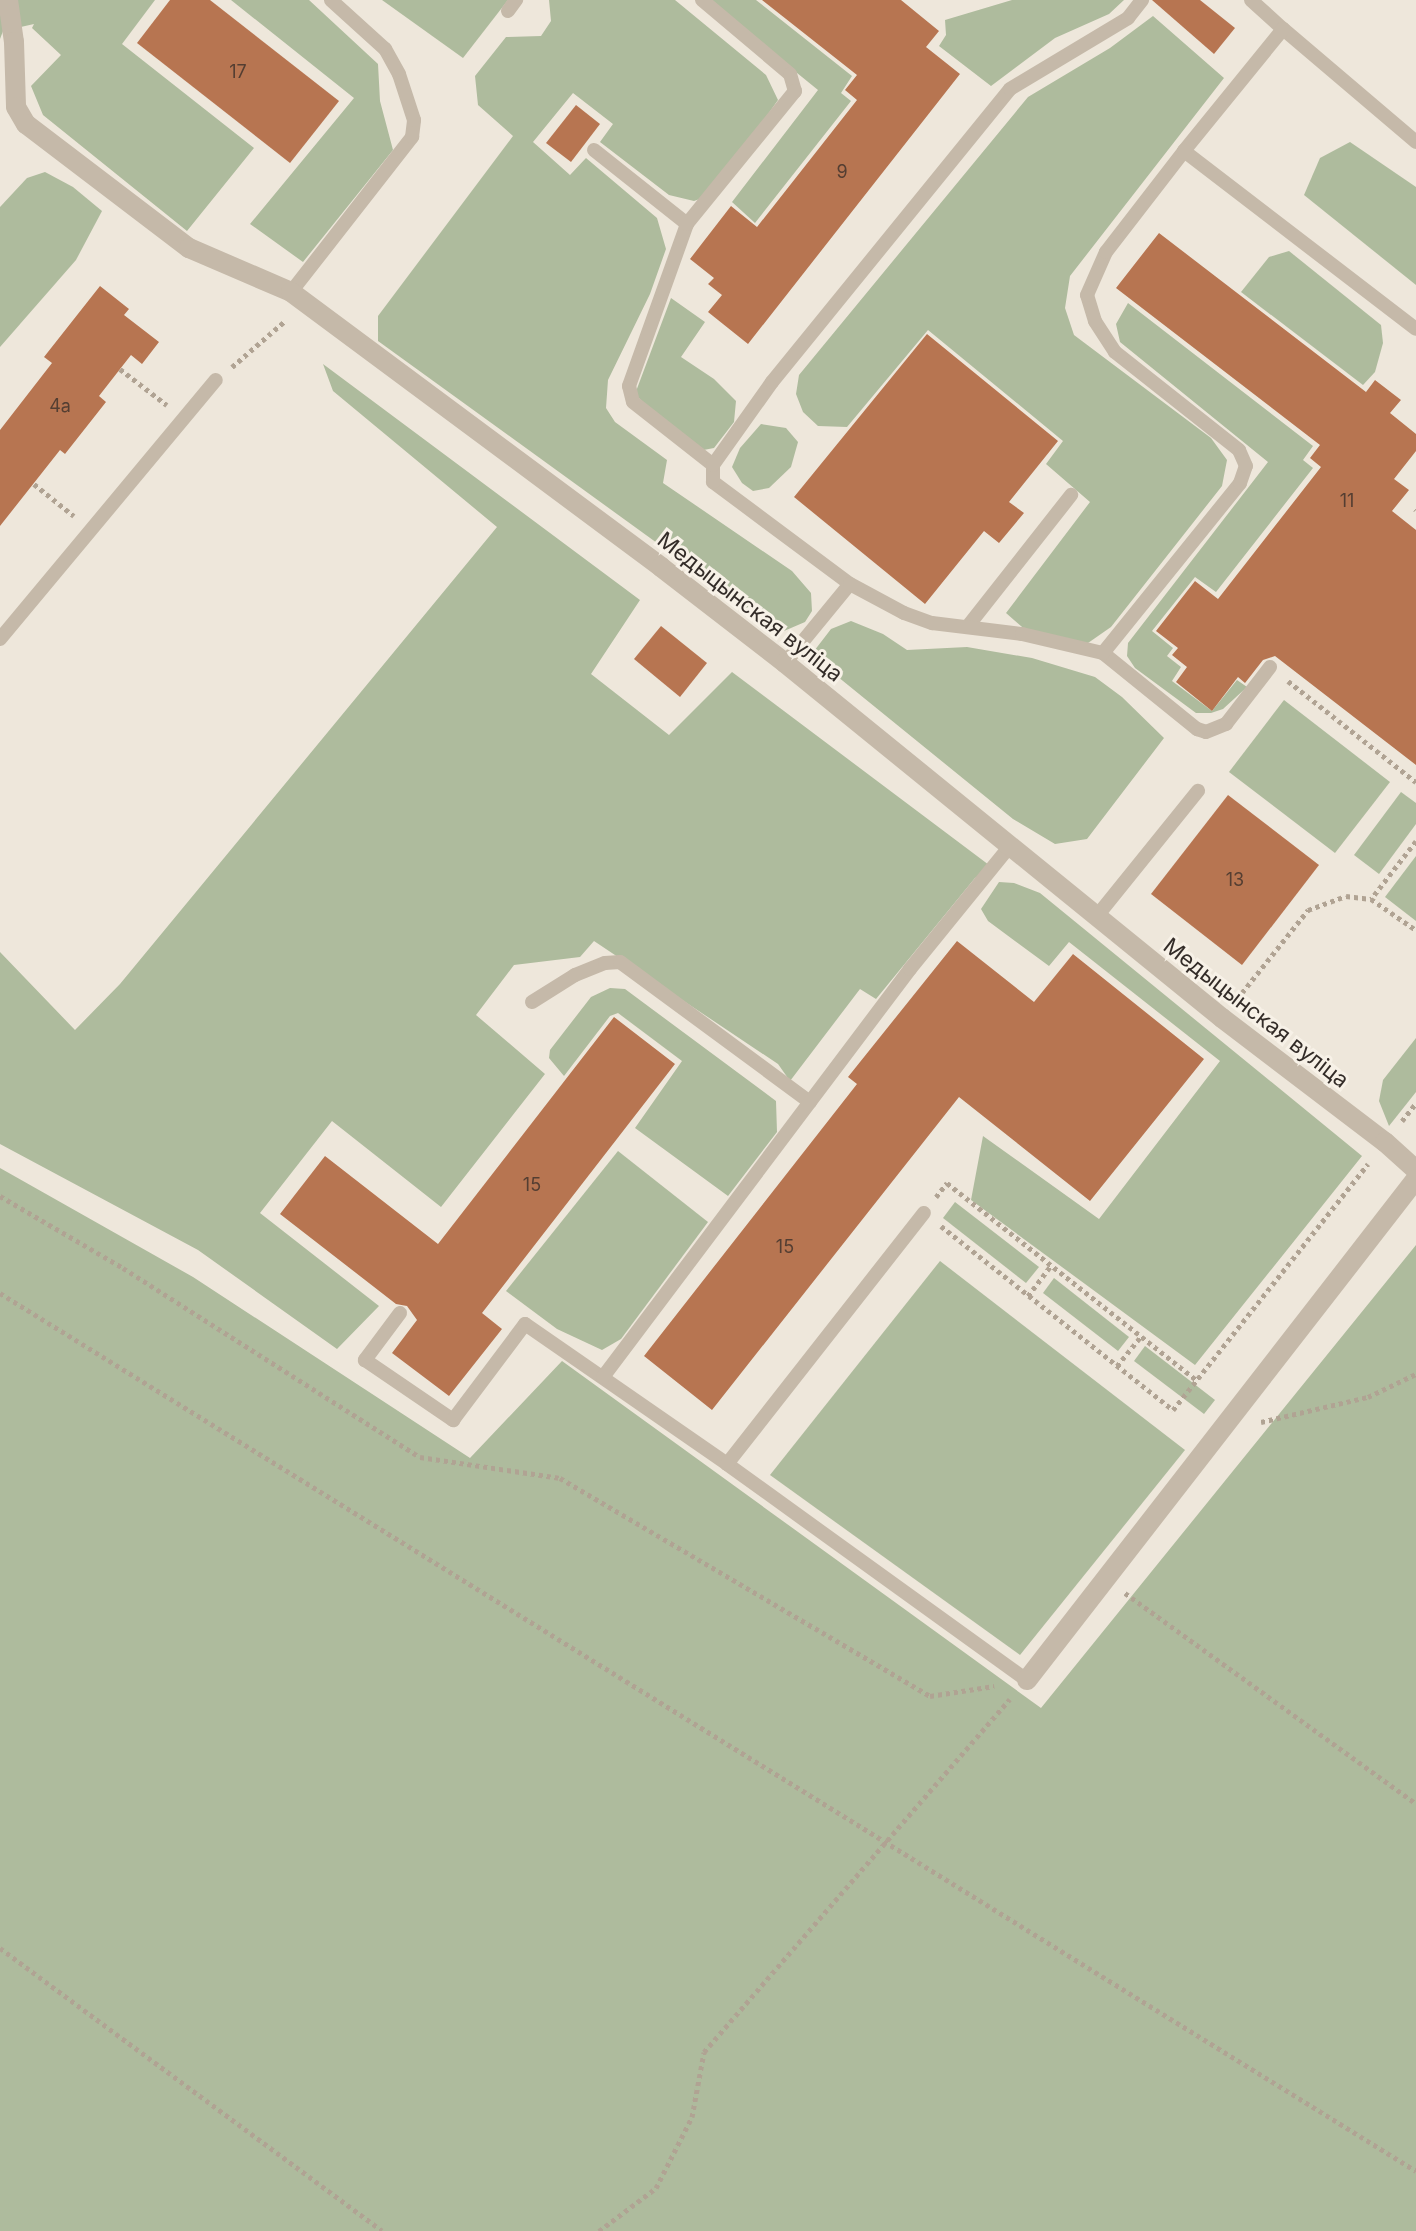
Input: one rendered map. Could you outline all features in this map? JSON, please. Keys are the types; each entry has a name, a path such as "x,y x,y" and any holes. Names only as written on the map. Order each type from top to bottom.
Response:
{"street":[{"name":"Медыцынская вуліца","path":"8,0 14,42 16,107 26,124 189,248 298,297 785,663 1222,1018 1385,1142 1416,1170"},
{"path":"1027,1680 1108,1580 1416,1179"}],"lane":[{"path":"298,297 412,137 414,120 399,74 385,49 331,0"},
{"path":"702,0 790,74 795,91 687,224 660,291 629,386 633,402 713,465"},
{"path":"1142,0 1128,18 1010,89 772,382 713,465 713,482 850,584 904,613 932,623 968,626 1103,653 1197,729 1206,732 1226,724 1270,667"},
{"path":"1251,0 1416,142"},
{"path":"1103,653 1240,483 1246,466 1239,450 1115,352 1095,321 1087,295 1106,252 1283,29"},
{"path":"594,150 687,224"},
{"path":"1184,151 1416,329"},
{"path":"0,639 6,621 91,530 216,380"},
{"path":"968,626 1071,495"},
{"path":"785,663 850,584"},
{"path":"1097,916 1198,791"},
{"path":"603,1377 910,969 1010,846"},
{"path":"532,1002 575,975 605,963 620,962 810,1102"},
{"path":"727,1464 924,1213"},
{"path":"400,1313 365,1360 453,1420 525,1324 727,1464 1027,1680"}],"path":[{"path":"216,380 298,297"},
{"path":"120,369 184,419"},
{"path":"34,484 91,530"},
{"path":"1270,667 1416,782"},
{"path":"1371,899 1416,841"},
{"path":"1222,1018 1308,910 1346,896 1371,899 1416,930"},
{"path":"1196,1380 947,1183 924,1213 1173,1410 1416,1103"},
{"path":"0,1196 123,1268 420,1457 560,1478 930,1696 1027,1680"},
{"path":"1028,1296 1051,1265"},
{"path":"0,1293 1416,2171"},
{"path":"1117,1366 1141,1336"},
{"path":"1220,1431 1368,1397 1416,1374"},
{"path":"1108,1580 1416,1804"},
{"path":"599,2231 656,2188 692,2117 704,2052 1027,1680"},
{"path":"0,1948 382,2231"}],"green space":[{"path":"0,0 155,0 122,44 254,148 187,231 43,115 31,86 61,55 32,28 34,24 3,31 0,39"},
{"path":"231,0 309,0 378,64 380,101 393,150 303,262 250,224 354,98"},
{"path":"382,0 508,0 463,58"},
{"path":"549,0 675,0 766,75 778,100 711,195 694,201 669,195 600,142 613,124 573,93 533,142 570,175 586,158 657,218 666,249 650,294 608,380 606,408 615,422 667,460 663,483 792,571 811,593 812,611 805,622 784,631 762,619 378,341 378,316 513,136 478,105 475,76 506,37 541,36 551,21"},
{"path":"707,0 756,0 852,76 841,93 851,101 755,223 732,202 818,90"},
{"path":"1012,0 1124,0 1109,14 1055,38 991,86 939,46 946,35 945,20"},
{"path":"1153,16 1224,78 1070,276 1065,308 1074,335 1211,438 1227,460 1222,486 1111,627 1088,643 1036,639 1006,613 1090,502 1046,464 1063,441 928,330 847,427 818,426 803,412 796,394 799,375 1028,97 1110,48"},
{"path":"1350,142 1416,187 1416,285 1304,195 1320,158"},
{"path":"45,172 73,187 102,211 76,260 0,347 0,207 27,178"},
{"path":"1289,251 1381,325 1383,343 1375,372 1363,385 1241,292 1269,257"},
{"path":"671,298 705,322 681,357 714,379 736,401 734,422 714,448 693,452 635,394"},
{"path":"1128,303 1313,446 1303,460 1313,468 1216,592 1195,577 1152,631 1173,648 1167,656 1181,667 1172,681 1212,711 1237,680 1247,687 1223,709 1211,713 1196,713 1135,668 1127,656 1128,643 1268,462 1120,342 1116,324"},
{"path":"323,364 640,600 591,674 669,735 732,672 993,868 975,878 876,999 860,989 790,1081 778,1064 594,941 580,957 514,965 476,1015 545,1074 441,1207 332,1121 260,1213 379,1306 337,1349 198,1250 0,1144 0,952 75,1030 120,984 497,527 333,391"},
{"path":"761,424 786,428 798,442 791,467 769,488 753,491 742,483 732,467 740,448"},
{"path":"851,621 883,634 907,650 967,647 1032,658 1095,677 1122,697 1164,738 1087,839 1055,844 1013,819 811,655 831,629"},
{"path":"1284,700 1390,782 1335,853 1229,772"},
{"path":"1401,792 1416,803 1416,824 1379,874 1354,855"},
{"path":"1416,856 1416,921 1385,897"},
{"path":"999,882 1014,883 1040,893 1362,1156 1195,1365 971,1200 983,1136 1099,1219 1220,1061 1069,942 1049,966 988,921 981,909"},
{"path":"610,988 625,989 776,1101 777,1132 728,1196 635,1128 682,1061 618,1013 610,1016 564,1076 549,1058 550,1050 591,997"},
{"path":"1416,1038 1416,1092 1389,1126 1379,1101 1383,1080"},
{"path":"618,1151 708,1222 621,1339 602,1350 557,1329 506,1291"},
{"path":"0,1168 193,1277 470,1458 562,1361 1041,1708 1416,1245 1416,2231 0,2231"},
{"path":"955,1202 1039,1267 1026,1283 943,1218"},
{"path":"940,1261 1185,1450 1020,1655 770,1475"},
{"path":"1054,1278 1129,1337 1118,1351 1043,1293"},
{"path":"1145,1346 1215,1400 1204,1414 1134,1361"}],"building":[{"path":"170,0 210,0 339,101 290,163 137,43"},
{"path":"762,0 901,0 939,31 926,47 960,74 748,344 708,312 722,295 708,284 714,278 690,259 731,206 757,227 857,100 845,90 857,75"},
{"path":"1152,0 1200,0 1235,28 1214,54"},
{"path":"576,105 600,124 571,162 546,143"},
{"path":"1159,233 1366,392 1375,380 1401,400 1390,413 1416,434 1416,451 1394,479 1409,490 1392,511 1416,530 1416,765 1275,656 1263,660 1245,683 1238,677 1212,711 1176,682 1187,667 1172,655 1178,648 1156,631 1195,581 1218,599 1321,467 1310,458 1320,445 1116,288"},
{"path":"100,286 129,309 124,315 159,342 142,364 131,355 99,396 106,402 65,454 60,450 0,526 0,430 52,363 44,357"},
{"path":"927,334 1058,441 1009,502 1024,513 999,543 984,531 925,604 794,497"},
{"path":"661,626 707,663 680,697 634,659"},
{"path":"1228,795 1319,865 1242,965 1151,894"},
{"path":"957,941 1034,1002 1073,954 1204,1059 1090,1201 959,1097 712,1410 644,1356 857,1084 848,1077"},
{"path":"614,1017 675,1064 482,1313 502,1329 449,1396 392,1353 417,1320 407,1306 396,1304 280,1214 325,1156 438,1244"}]}
